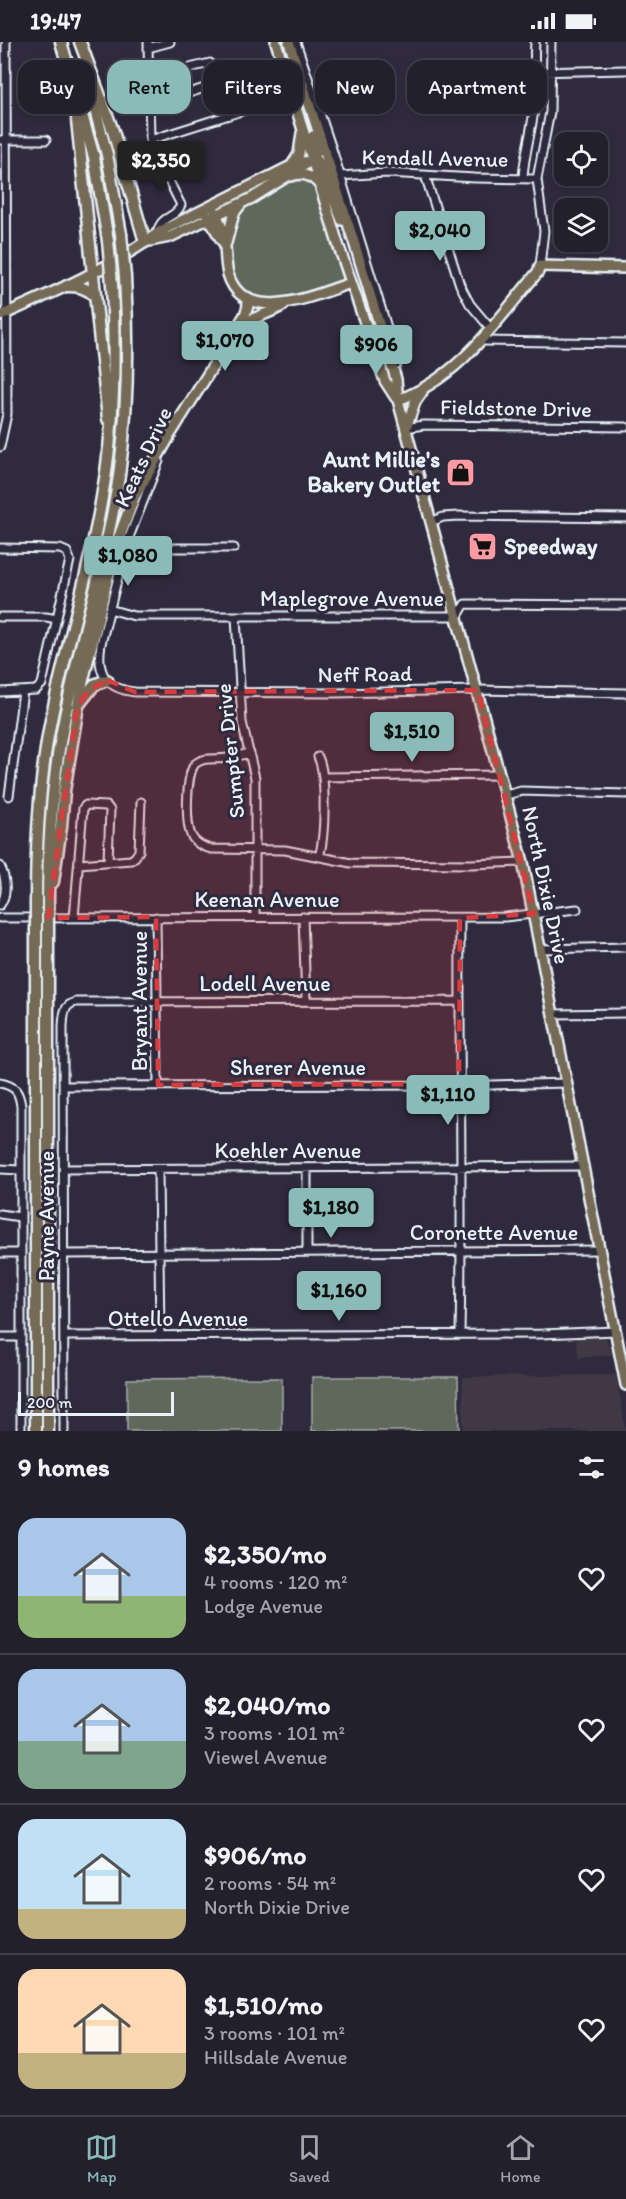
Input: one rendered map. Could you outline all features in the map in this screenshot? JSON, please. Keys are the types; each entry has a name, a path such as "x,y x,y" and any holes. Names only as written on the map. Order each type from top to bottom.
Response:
{"highway":[{"path":"61,42 66,60"},
{"path":"48,1431 50,824 58,751 107,542 123,448 128,340 125,277 116,202 101,126 74,42"},
{"path":"80,42 113,131 145,242"},
{"path":"77,114 105,408 111,431"},
{"path":"36,1431 36,905 39,813 50,727 98,518 111,431 114,364 112,284 108,240 94,157 81,114"},
{"path":"67,286 87,288 94,295"},
{"path":"48,905 54,878 77,706 113,555 134,497 168,438"},
{"path":"77,706 94,685 107,681"}],"main road":[{"name":"North Dixie Drive","path":"276,42 351,283 385,381 398,400"},
{"name":"North Dixie Drive","path":"289,42 337,177 351,233 363,260 396,379 398,400 523,862 626,1386"},
{"path":"169,227 189,224 243,202 286,178 312,160 316,154 316,147 303,103 304,89"},
{"path":"292,165 302,144 301,122"},
{"path":"4,314 67,286 169,227 299,162 318,161 335,206 351,233"},
{"path":"286,178 303,174 314,178 320,184"},
{"path":"145,242 170,237 242,197 260,182"},
{"path":"225,249 234,213 243,202"},
{"path":"212,215 225,249 226,264 234,286 247,297 266,304 288,303"},
{"path":"332,227 346,258 351,262 363,260"},
{"path":"398,400 413,395 428,385 457,364 482,341 538,272 540,266 626,268"},
{"path":"237,328 249,319 272,312 288,303 351,283"},
{"name":"Keats Drive","path":"168,438 237,328 248,306 247,297"},
{"path":"376,353 386,368 392,366"},
{"path":"406,428 415,402 428,385"}],"street":[{"path":"0,447 7,414 3,140 6,42"},
{"path":"148,45 170,42"},
{"path":"296,42 363,260"},
{"path":"534,60 535,42"},
{"path":"540,266 544,231 537,179 550,112 551,42"},
{"path":"547,71 626,70"},
{"path":"149,114 150,140 181,205 178,212 162,221 157,234"},
{"path":"150,140 176,134 234,114"},
{"path":"523,178 523,165 533,114"},
{"path":"3,140 46,140"},
{"name":"Kendall Avenue","path":"337,177 387,173 537,179"},
{"path":"425,175 460,285 470,304 491,329"},
{"path":"482,341 626,343"},
{"name":"Fieldstone Drive","path":"406,428 423,425 626,427"},
{"name":"Keats Drive","path":"107,681 101,667 100,650 126,545 168,438"},
{"path":"431,522 443,517 459,516 626,518"},
{"path":"126,545 165,549 234,548"},
{"path":"0,548 60,549 69,554 70,560 42,684 38,689 0,692"},
{"name":"Maplegrove Avenue","path":"110,609 134,616 458,616 465,604 626,605"},
{"path":"0,617 46,616 57,620"},
{"name":"Sumpter Drive","path":"236,617 242,722 255,778 255,917"},
{"name":"Neff Road","path":"107,681 125,691 478,690 626,693"},
{"path":"9,796 23,691"},
{"path":"250,753 229,758 206,759 195,765 189,779 189,823 193,838 207,848 285,850 351,864 523,862"},
{"path":"318,757 323,777 323,842 319,857"},
{"path":"323,777 501,775"},
{"path":"506,795 521,792 626,794"},
{"path":"80,864 131,860 137,855 141,802"},
{"path":"74,918 83,808 88,804 107,806 110,810 108,861"},
{"path":"0,866 5,878 5,898 0,905"},
{"name":"Keenan Avenue","path":"0,918 460,918 509,917 577,909"},
{"name":"Bryant Avenue","path":"156,917 158,1085"},
{"path":"303,917 306,1001"},
{"path":"460,918 459,1084 462,1167 460,1334"},
{"path":"541,949 626,947"},
{"name":"Lodell Avenue","path":"70,1004 156,1001 459,1001"},
{"name":"Payne Avenue","path":"64,1431 64,1018 65,1008 70,1004"},
{"path":"554,1014 626,1013"},
{"path":"0,1083 15,1088 19,1094 21,1106 21,1431"},
{"name":"Sherer Avenue","path":"64,1086 567,1083"},
{"name":"Koehler Avenue","path":"64,1169 584,1166"},
{"path":"307,1168 307,1251"},
{"path":"0,1169 20,1170"},
{"path":"158,1169 160,1336"},
{"path":"0,1214 20,1217"},
{"name":"Coronette Avenue","path":"64,1254 600,1250"},
{"path":"0,1253 20,1253"},
{"name":"Ottello Avenue","path":"64,1336 541,1334 616,1331"},
{"path":"0,1337 21,1337"}],"highlighted area":[{"path":"107,680 135,692 478,690 534,914 460,918 459,1084 158,1085 156,917 48,918 77,706 88,691"}],"shaded area":[{"path":"576,1337 606,1337 612,1355 578,1358"},
{"path":"616,1375 626,1431 463,1431 463,1377"}],"green space":[{"path":"300,177 312,180 317,189 343,279 341,282 289,300 274,302 258,299 238,285 230,271 228,257 234,222 243,205 287,181"},
{"path":"312,1377 458,1377 459,1431 312,1431"},
{"path":"282,1378 282,1431 127,1431 127,1379"}],"place":[{"name":"Aunt Millie's Bakery Outlet","path":"461,472"},
{"name":"Speedway","path":"483,546"}]}
